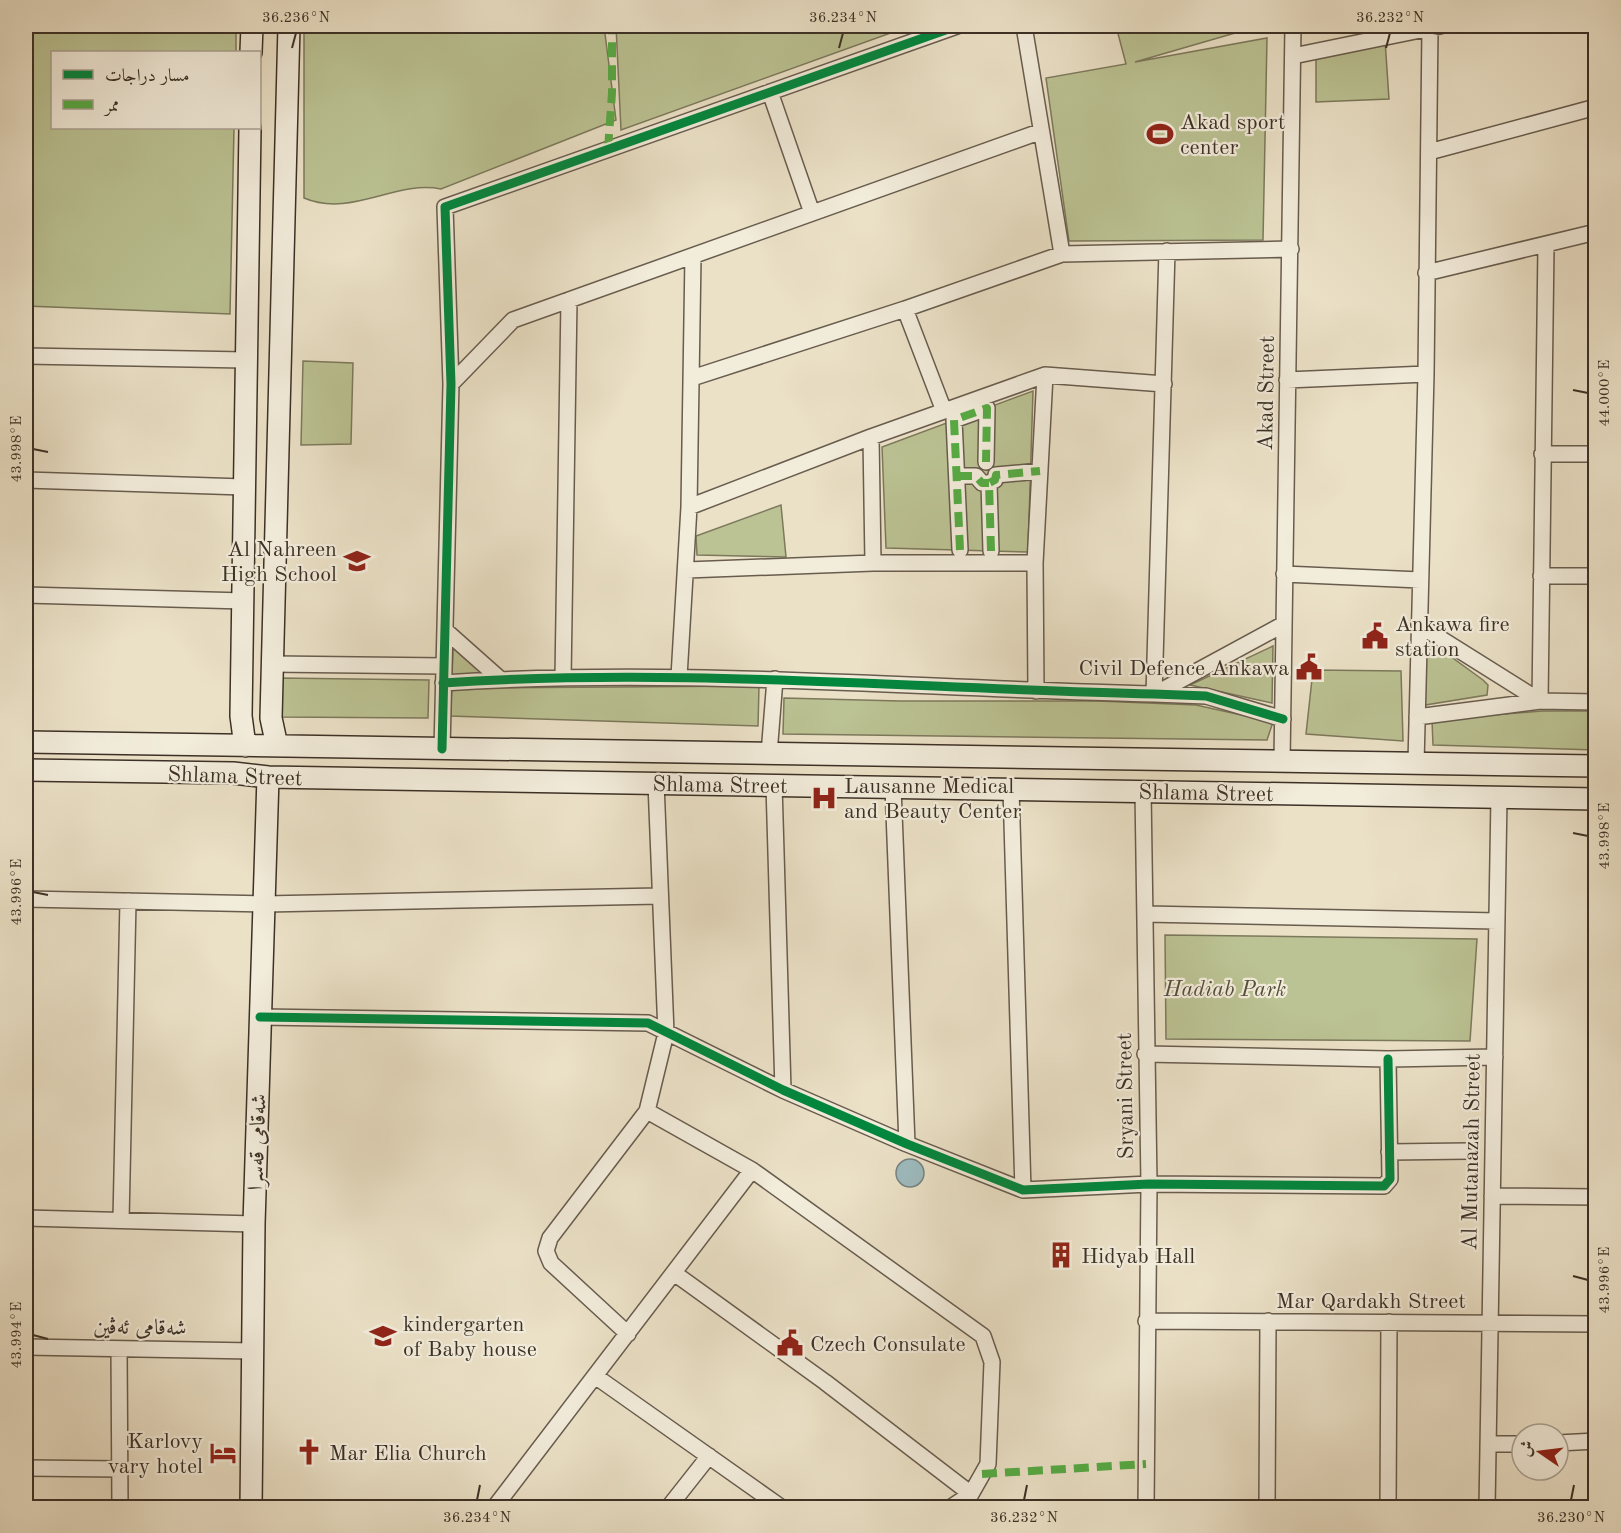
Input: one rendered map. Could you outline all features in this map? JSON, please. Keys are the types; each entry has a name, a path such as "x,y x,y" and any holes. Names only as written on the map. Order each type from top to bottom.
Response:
{"main road":[{"path":"251,51 252,26"},
{"path":"277,746 271,718 289,26"},
{"path":"245,746 242,716 245,360 250,129"},
{"path":"242,716 255,721 271,718"},
{"name":"Shlama Street","path":"26,742 1596,766"},
{"path":"1053,790 1064,786 1069,775 1065,764 1054,758"},
{"path":"1098,759 1088,764 1084,775 1088,786 1098,791"},
{"name":"Shlama Street","path":"26,770 233,773 268,777 1596,799"},
{"name":"شەقامی قەسرا","path":"251,1508 254,1224 268,777"}],"street":[{"path":"442,749 451,384 445,207 957,26"},
{"path":"1024,26 1062,254"},
{"name":"Akad Street","path":"1282,761 1293,26"},
{"path":"1293,56 1435,27 1429,152 1416,763"},
{"path":"770,92 812,213"},
{"path":"1429,152 1596,107"},
{"path":"451,384 513,320 1040,132"},
{"path":"1426,273 1546,246 1596,232"},
{"path":"1540,701 1546,246"},
{"path":"692,378 905,309 1062,254 1291,249"},
{"path":"1154,694 1167,251"},
{"path":"679,677 687,570 693,256"},
{"path":"563,678 569,300"},
{"path":"905,309 944,411"},
{"path":"26,356 245,360"},
{"path":"1287,380 1426,374"},
{"path":"689,507 871,437 1045,375 1164,384"},
{"path":"1036,691 1035,563 1045,375"},
{"path":"960,550 954,420 987,408 986,462 993,466 987,478 991,551"},
{"path":"871,437 873,563"},
{"path":"1542,454 1596,454"},
{"path":"957,476 987,478 1040,471"},
{"path":"26,480 244,487"},
{"path":"687,570 873,563 1035,563"},
{"path":"1284,574 1420,580"},
{"path":"1541,576 1596,576"},
{"path":"26,595 244,602"},
{"path":"1154,694 1284,624"},
{"path":"1419,626 1540,701"},
{"path":"446,632 500,679"},
{"path":"272,664 444,666"},
{"path":"443,683 500,679 679,677 1206,696 1283,719"},
{"path":"769,754 775,679"},
{"path":"1417,717 1540,701 1596,702"},
{"path":"628,1334 551,1263 546,1251 550,1239 647,1111 666,1033 656,783"},
{"path":"774,785 783,1090"},
{"path":"893,787 907,1144"},
{"path":"1011,789 1023,1190"},
{"name":"Sryani Street","path":"1143,791 1145,1054 1149,1184 1146,1508"},
{"name":"Al Mutanazah Street","path":"1487,1508 1499,797"},
{"path":"26,899 265,904 659,896"},
{"path":"121,1220 128,901"},
{"path":"1145,914 1497,921"},
{"path":"260,1017 648,1023 783,1090 907,1144 1023,1190 1149,1184 1384,1186 1390,1179 1388,1059"},
{"path":"1145,1054 1388,1059 1495,1057"},
{"path":"647,1111 752,1170 982,1336 992,1362 988,1464 971,1494 950,1508"},
{"path":"1389,1152 1470,1151"},
{"path":"494,1508 752,1170"},
{"path":"1492,1196 1596,1197"},
{"path":"26,1218 254,1224"},
{"path":"674,1273 825,1382 971,1494"},
{"name":"Mar Qardakh Street","path":"1146,1321 1596,1324"},
{"path":"1267,1508 1268,1321"},
{"path":"1388,1508 1389,1322"},
{"name":"شەقامی ئەڤین","path":"26,1347 253,1351"},
{"path":"118,1348 120,1508"},
{"path":"595,1376 782,1508"},
{"path":"1570,1443 1596,1442"},
{"path":"1488,1444 1510,1443"},
{"path":"668,1508 709,1456"},
{"path":"26,1468 120,1469"}],"green space":[{"path":"26,26 236,26 236,51 51,51 51,129 234,129 230,314 26,306"},
{"path":"304,26 604,26 616,120 441,189 407,189 339,204 321,203 304,198"},
{"path":"616,26 910,26 621,130"},
{"name":"Akad sport center","path":"1116,26 1240,26 1242,31 1135,62 1267,38 1263,240 1069,241 1046,78 1126,64"},
{"path":"1385,40 1389,99 1316,102 1316,59"},
{"path":"303,361 353,363 351,444 301,445"},
{"path":"1033,391 1028,552 886,548 882,447"},
{"path":"781,505 786,557 697,555 696,536"},
{"path":"1426,643 1443,651 1483,680 1488,685 1487,695 1425,705"},
{"path":"1273,646 1272,703 1190,685"},
{"path":"453,648 482,673 452,676"},
{"path":"1313,670 1401,671 1403,741 1306,734"},
{"path":"279,678 429,680 428,718 278,717"},
{"path":"759,686 758,726 450,716 452,688"},
{"path":"784,698 900,701 1098,701 1196,705 1273,722 1267,740 783,734"},
{"path":"1542,711 1595,711 1595,750 1433,745 1432,720"},
{"name":"Hadiab Park","path":"1165,935 1477,939 1470,1041 1166,1039"}],"water":[{"path":"910,1159 920,1163 924,1173 920,1183 910,1187 900,1183 896,1173 900,1163"}],"marked path":[{"path":"608,149 612,93 612,26"},
{"path":"960,550 954,420 987,408 986,462"},
{"path":"991,551 989,483 995,480 996,475 1040,471"},
{"path":"957,476 976,476 982,483 989,483"},
{"path":"982,1474 1146,1464"}],"cycle path":[{"path":"442,749 451,384 445,207 957,26"},
{"path":"443,683 621,677 710,678 1206,696 1283,719"},
{"path":"260,1017 648,1023 783,1090 907,1144 1023,1190 1149,1184 1384,1186 1390,1179 1388,1059"}],"place":[{"name":"Akad sport center","path":"1160,134"},
{"name":"Al Nahreen High School","path":"357,561"},
{"name":"Ankawa fire station","path":"1375,636"},
{"name":"Civil Defence Ankawa","path":"1309,667"},
{"name":"Lausanne Medical and Beauty Center","path":"824,798"},
{"name":"Hidyab Hall","path":"1061,1255"},
{"name":"kindergarten of Baby house","path":"383,1336"},
{"name":"Czech Consulate","path":"790,1343"},
{"name":"Mar Elia Church","path":"309,1452"},
{"name":"Karlovy vary hotel","path":"223,1453"}]}
